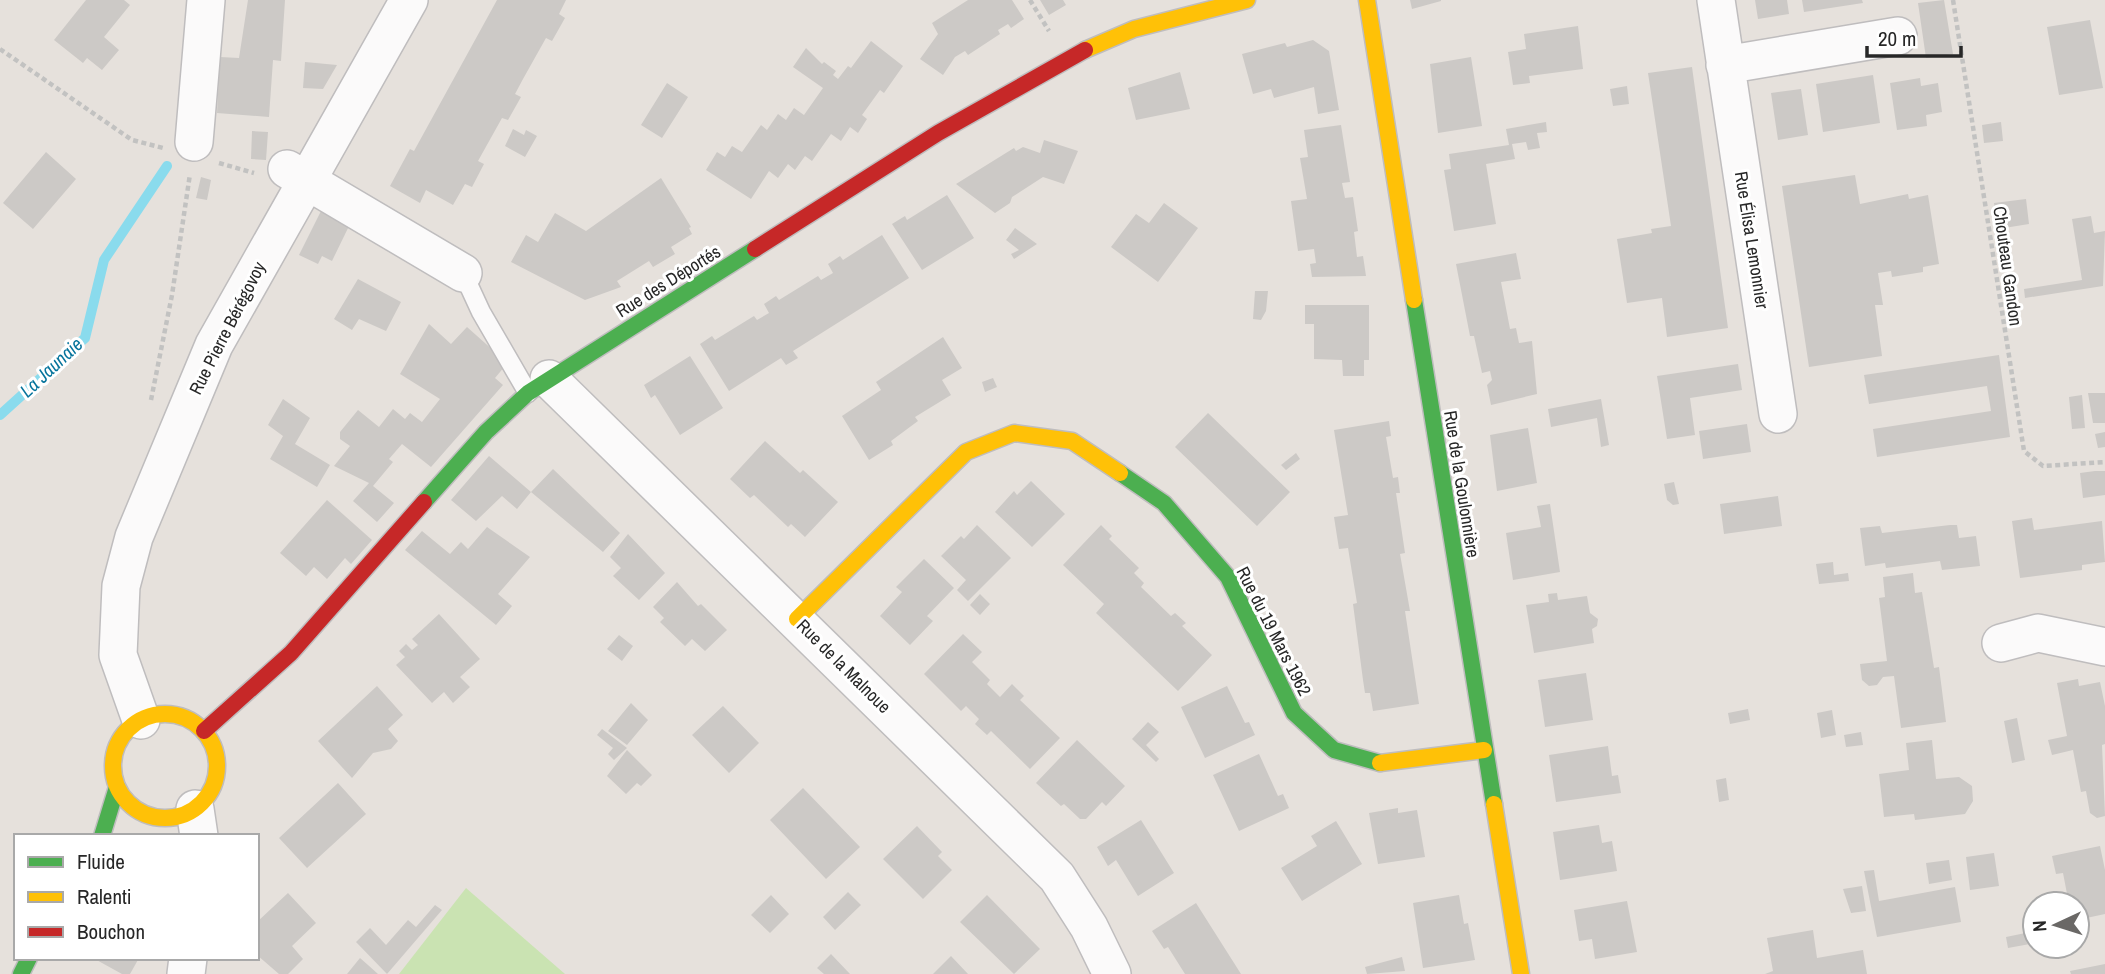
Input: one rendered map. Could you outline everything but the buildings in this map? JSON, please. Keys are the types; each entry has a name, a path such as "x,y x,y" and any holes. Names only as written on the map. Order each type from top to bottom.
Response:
{"street":[{"path":"193,149 206,0"},
{"name":"Rue Pierre Bérégovoy","path":"141,720 118,655 121,586 134,537 214,345 298,180 409,0"},
{"name":"Rue des Déportés","path":"204,731 240,704 362,575 495,421 539,386 938,133 1066,58 1134,29 1247,0"},
{"name":"Rue de la Goulonnière","path":"1367,0 1521,974"},
{"name":"Rue Élisa Lemonnier","path":"1716,0 1778,414"},
{"path":"1725,65 1898,36"},
{"path":"298,180 463,273"},
{"name":"Rue de la Malnoue","path":"539,386 797,619 1057,877 1089,927 1112,974"},
{"name":"Rue du 19 Mars 1962","path":"797,619 967,452 1014,433 1072,442 1164,503 1228,577 1294,713 1334,750 1380,763 1484,750"},
{"path":"2001,643 2038,633 2105,647"},
{"path":"103,834 117,787 114,756 123,735 141,720 171,714 185,718 204,731 212,743 217,772 197,822 148,816 124,799 117,787"},
{"path":"134,829 148,816"}],"lane":[{"path":"463,273 481,312 539,386"}],"path":[{"name":"Chouteau Gandon","path":"1953,0 2024,451 2043,466 2105,462"},
{"path":"0,50 132,141 193,149 253,173 298,180"},
{"path":"149,406 172,295 193,149"}],"green space":[{"path":"466,888 565,974 399,974"}],"waterway":[{"name":"La Jaunaie","path":"0,415 85,338 104,260 167,166"}],"traffic: fast":[{"path":"424,502 486,432 528,393 755,249"},
{"path":"1414,300 1494,804"},
{"path":"1120,473 1164,503 1228,577 1294,713 1334,750 1380,763"},
{"path":"103,834 117,787"},
{"path":"21,974 28,960"}],"traffic: slow":[{"path":"1085,50 1134,29 1247,0"},
{"path":"1367,0 1414,300"},
{"path":"797,619 966,452 1014,433 1072,441 1120,473"},
{"path":"165,714 185,718 202,729 213,746 217,766 213,786 202,803 185,814 165,818 145,814 128,803 117,786 113,766 117,746 128,729 145,718 165,714"},
{"path":"1380,763 1484,750"},
{"path":"1494,804 1521,974"}],"traffic: jam":[{"path":"755,249 938,133 1085,50"},
{"path":"204,731 291,653 424,502"}]}
